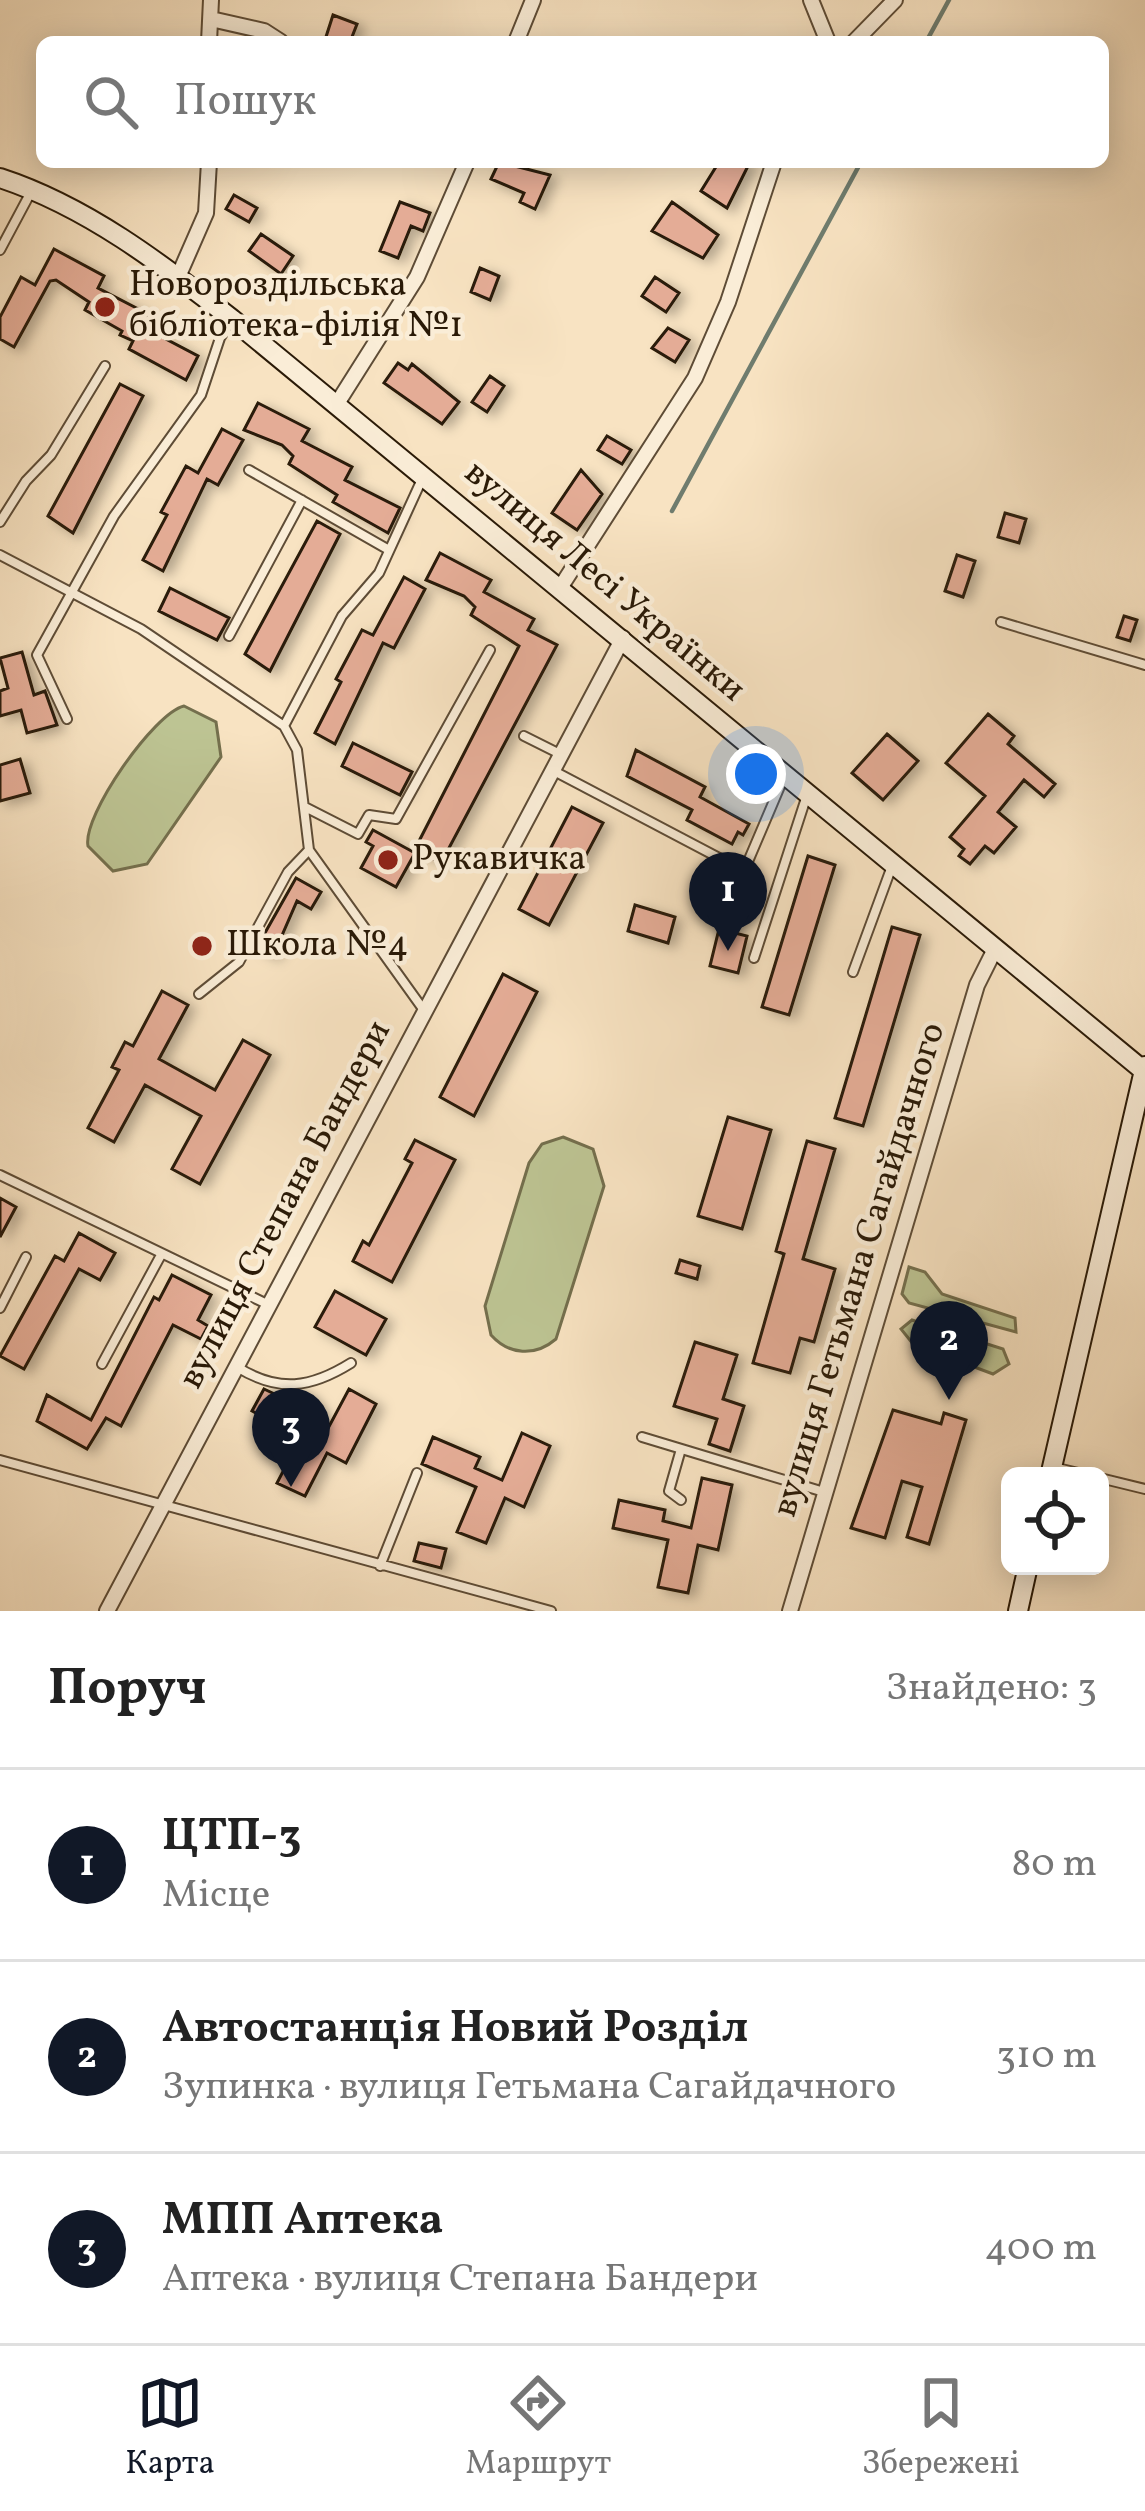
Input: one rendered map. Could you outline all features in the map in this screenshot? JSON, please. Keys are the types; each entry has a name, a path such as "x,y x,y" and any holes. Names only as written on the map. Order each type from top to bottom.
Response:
{"street":[{"path":"209,36 211,0"},
{"path":"518,36 533,0"},
{"path":"811,0 826,36"},
{"path":"860,36 895,0"},
{"path":"211,20 272,36"},
{"path":"178,277 206,213 209,168"},
{"path":"341,398 418,277 464,168"},
{"path":"562,585 695,378 728,302 772,168"},
{"name":"вулиця Лесі Українки","path":"0,178 33,189 178,277 341,398 424,476 1144,1068"},
{"name":"вулиця Степана Бандери","path":"107,1611 422,1009 623,638"},
{"name":"вулиця Гетьмана Сагайдачного","path":"790,1611 970,1006 994,949"},
{"path":"1052,1467 1138,1134 1144,1068"},
{"path":"1018,1611 1026,1575"}],"lane":[{"path":"0,250 33,189"},
{"path":"67,718 37,655 114,516 201,395 220,338 232,319"},
{"path":"0,522 26,481 51,455 105,366"},
{"path":"249,470 389,550"},
{"path":"284,726 342,616 379,573 424,476"},
{"path":"230,636 302,500"},
{"path":"0,556 141,629 284,726 297,750 309,850 422,1009"},
{"path":"1000,622 1145,665"},
{"path":"303,806 358,833 369,815 395,819 490,650"},
{"path":"524,736 560,755"},
{"path":"552,770 744,871 785,775"},
{"path":"754,958 808,794"},
{"path":"199,994 239,962 288,872 309,850"},
{"path":"853,972 893,865"},
{"path":"0,1175 270,1305"},
{"path":"102,1364 161,1255"},
{"path":"0,1308 26,1257"},
{"path":"236,1366 280,1386 308,1386 351,1363"},
{"path":"641,1437 824,1492"},
{"path":"681,1449 669,1491 681,1500"},
{"path":"0,1460 551,1611"},
{"path":"380,1566 417,1472"},
{"path":"1109,1480 1145,1489"}],"green space":[{"path":"184,706 216,722 221,757 147,864 113,871 88,846 96,812 139,745"},
{"path":"563,1137 593,1149 604,1186 556,1339 540,1349 514,1350 491,1335 485,1306 529,1163 542,1144"},
{"path":"909,1267 925,1272 942,1294 1015,1318 1016,1332 909,1303 902,1294"},
{"path":"912,1320 1003,1349 1009,1364 993,1374 913,1344 901,1329"}],"building":[{"path":"333,15 357,24 352,36 326,36"},
{"path":"496,168 550,175 535,209 520,202 524,193 491,179"},
{"path":"715,168 747,168 727,208 701,191"},
{"path":"234,195 257,208 249,222 226,209"},
{"path":"400,202 430,213 423,231 411,226 398,258 380,251"},
{"path":"672,202 718,235 703,258 652,231"},
{"path":"261,234 293,256 281,274 249,251"},
{"path":"54,249 104,276 98,288 148,314 141,326 198,356 186,380 129,349 133,341 85,310 89,302 56,280 50,281 14,347 0,339 0,317 21,277 35,285"},
{"path":"480,268 499,276 490,300 471,292"},
{"path":"655,277 679,293 666,312 642,296"},
{"path":"668,328 689,340 675,362 652,348"},
{"path":"398,363 408,370 412,364 459,402 442,424 384,383"},
{"path":"490,376 504,386 487,412 472,402"},
{"path":"120,384 143,396 73,533 48,516"},
{"path":"258,403 309,429 302,441 352,467 345,480 400,508 388,533 333,502 337,495 289,464 293,456 282,445 244,430"},
{"path":"222,429 243,440 218,485 207,479 163,571 143,560 167,515 161,512 186,466 198,473"},
{"path":"607,436 631,450 622,464 598,450"},
{"path":"581,470 602,494 577,530 552,513"},
{"path":"1005,513 1026,519 1019,543 998,537"},
{"path":"317,521 340,534 270,671 245,654"},
{"path":"440,553 491,580 484,592 534,619 528,630 557,645 441,863 415,849 519,646 471,615 475,607 464,596 426,580"},
{"path":"957,555 975,561 963,597 945,591"},
{"path":"404,577 425,589 394,648 383,643 335,744 315,733 341,682 336,679 362,630 373,635"},
{"path":"170,588 229,618 217,640 159,611"},
{"path":"1124,616 1137,620 1130,641 1117,637"},
{"path":"22,652 34,695 45,691 57,725 27,733 21,710 0,716 0,691 8,688 0,658"},
{"path":"988,714 1014,736 1008,744 1055,784 1044,797 1024,780 998,812 1016,827 994,853 985,846 970,864 959,856 964,849 950,837 985,796 946,763"},
{"path":"887,734 918,761 883,800 852,773"},
{"path":"353,743 412,772 400,795 342,766"},
{"path":"636,750 705,787 700,797 749,824 743,835 738,832 732,844 687,820 692,810 627,776"},
{"path":"20,759 30,793 0,801 0,765"},
{"path":"572,807 603,823 549,925 519,909"},
{"name":"Рукавичка","path":"373,830 415,853 396,887 361,868 373,846 366,842"},
{"path":"808,856 835,865 789,1015 762,1007"},
{"path":"296,878 321,892 311,909 297,901 273,956 257,947"},
{"path":"635,905 675,917 668,943 628,931"},
{"path":"892,927 920,935 863,1126 835,1118"},
{"path":"719,929 747,936 738,973 710,966"},
{"path":"503,974 537,992 474,1116 440,1097"},
{"path":"162,991 188,1005 159,1059 215,1090 243,1040 270,1055 200,1184 172,1169 201,1116 145,1085 114,1142 88,1128 119,1070 112,1067 125,1042 133,1046"},
{"path":"728,1117 771,1130 742,1229 698,1216"},
{"path":"415,1140 455,1160 392,1282 353,1261 363,1241 369,1245 412,1163 405,1159"},
{"path":"807,1141 835,1149 803,1259 835,1269 814,1342 800,1338 790,1373 753,1363 784,1254 776,1251"},
{"path":"0,1198 16,1207 0,1237"},
{"path":"79,1233 115,1253 100,1280 79,1269 24,1369 0,1356 55,1256 64,1261"},
{"path":"680,1260 700,1266 697,1279 676,1273"},
{"path":"172,1275 211,1295 198,1320 208,1326 201,1339 173,1325 121,1426 106,1418 87,1449 37,1421 47,1395 91,1420 154,1297 159,1300"},
{"path":"335,1291 386,1319 366,1355 315,1327"},
{"path":"695,1342 737,1355 723,1399 744,1406 730,1451 709,1444 717,1419 674,1406"},
{"path":"264,1389 306,1409 300,1421 325,1434 349,1389 376,1404 346,1463 327,1453 305,1496 277,1483 301,1437 252,1411"},
{"path":"893,1410 941,1424 944,1413 966,1420 929,1544 907,1537 922,1487 902,1481 885,1538 851,1528"},
{"path":"522,1433 550,1446 524,1507 505,1498 486,1543 457,1532 476,1487 422,1464 433,1437 480,1457 475,1468 502,1480"},
{"path":"702,1478 732,1485 718,1550 698,1545 688,1593 658,1587 668,1540 613,1528 619,1500 665,1510 663,1521 691,1528"},
{"path":"419,1543 446,1549 441,1568 414,1561"}],"waterway":[{"path":"929,36 949,0"},
{"path":"672,511 858,168"}],"place":[{"name":"Новороздільська бібліотека-філія №1","path":"105,307"},
{"name":"Рукавичка","path":"388,860"},
{"name":"Школа №4","path":"202,946"},
{"name":"ЦТП-3","path":"728,951"},
{"name":"Автостанція Новий Розділ","path":"949,1400"},
{"name":"МПП Аптека","path":"291,1487"}]}
